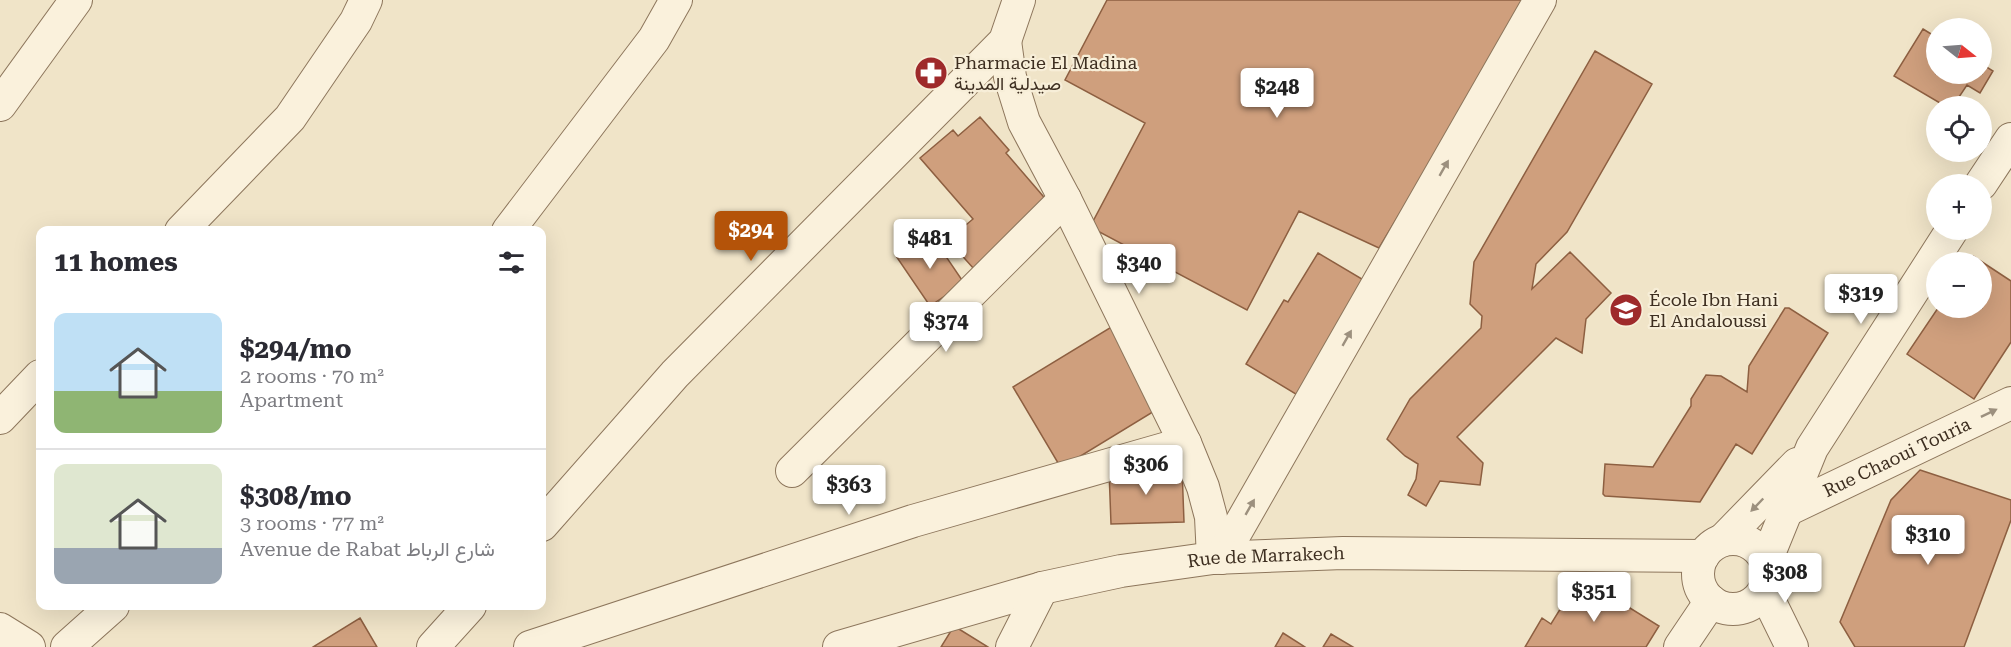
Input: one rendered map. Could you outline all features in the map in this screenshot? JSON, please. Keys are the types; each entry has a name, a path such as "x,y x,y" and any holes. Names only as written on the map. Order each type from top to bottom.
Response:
{"street":[{"path":"0,105 76,0"},
{"path":"186,226 290,118 356,21 366,0"},
{"path":"512,226 654,39 676,0"},
{"path":"546,520 675,374 1005,41 1019,0"},
{"path":"1217,558 1540,0"},
{"path":"1005,41 1010,77 1024,122 1185,443 1203,487 1211,517 1217,558"},
{"path":"1988,174 2011,139"},
{"path":"792,471 1065,200"},
{"path":"1812,448 1713,548 1699,567 1699,579 1703,591 1711,601 1722,607 1734,609 1757,600 1785,511 1812,448 1946,240"},
{"path":"0,418 36,380"},
{"name":"Rue Chaoui Touria","path":"1785,511 2011,403"},
{"path":"530,647 913,521 1185,443"},
{"path":"1713,548 1744,540 1761,552 1765,575 1792,647"},
{"name":"Rue de Marrakech","path":"839,647 1042,588 1121,572 1217,558 1282,554 1713,548"},
{"path":"1019,644 1042,588"},
{"path":"1680,647 1711,601"},
{"path":"67,647 108,610"},
{"path":"433,647 466,610"},
{"path":"0,629 29,647"}],"building":[{"path":"1107,0 1528,0 1379,248 1299,211 1247,310 1090,227 1145,123 1065,80"},
{"path":"1923,29 1926,31 1926,84 1985,84 1980,93 1967,85 1960,96 1928,96 1894,76"},
{"path":"1595,51 1652,84 1567,232 1536,264 1532,289 1570,252 1611,293 1586,319 1582,353 1556,338 1457,437 1483,463 1480,485 1440,481 1426,506 1408,495 1416,479 1418,464 1405,456 1387,439 1410,399 1481,328 1482,316 1470,304 1474,262"},
{"path":"980,117 1009,150 1006,153 1049,203 974,269 948,240 973,219 920,158 953,130 958,136"},
{"path":"930,233 964,283 930,306 896,256"},
{"path":"1318,253 1367,282 1304,399 1246,364 1284,300 1288,302"},
{"path":"1992,268 2011,281 2011,342 1974,399 1907,354 1931,318 1992,318"},
{"path":"1785,308 1789,308 1828,333 1752,454 1736,444 1700,502 1605,496 1603,494 1605,464 1653,467 1691,406 1691,399 1706,375 1721,376 1747,392 1749,366"},
{"path":"1113,326 1161,407 1061,468 1013,387"},
{"path":"1182,468 1184,522 1111,524 1109,470"},
{"path":"1920,470 2011,500 2011,520 1964,647 1855,647 1840,622 1891,500"},
{"path":"1580,577 1659,626 1646,647 1525,647 1542,618 1551,624"},
{"path":"360,618 377,647 313,647"},
{"path":"954,626 988,647 941,647"},
{"path":"1283,633 1305,647 1275,647"},
{"path":"1331,634 1353,647 1323,647"}],"place":[{"name":"Pharmacie El Madina صيدلية المدينة","path":"931,73"},
{"name":"École Ibn Hani El Andaloussi","path":"1626,310"}]}
